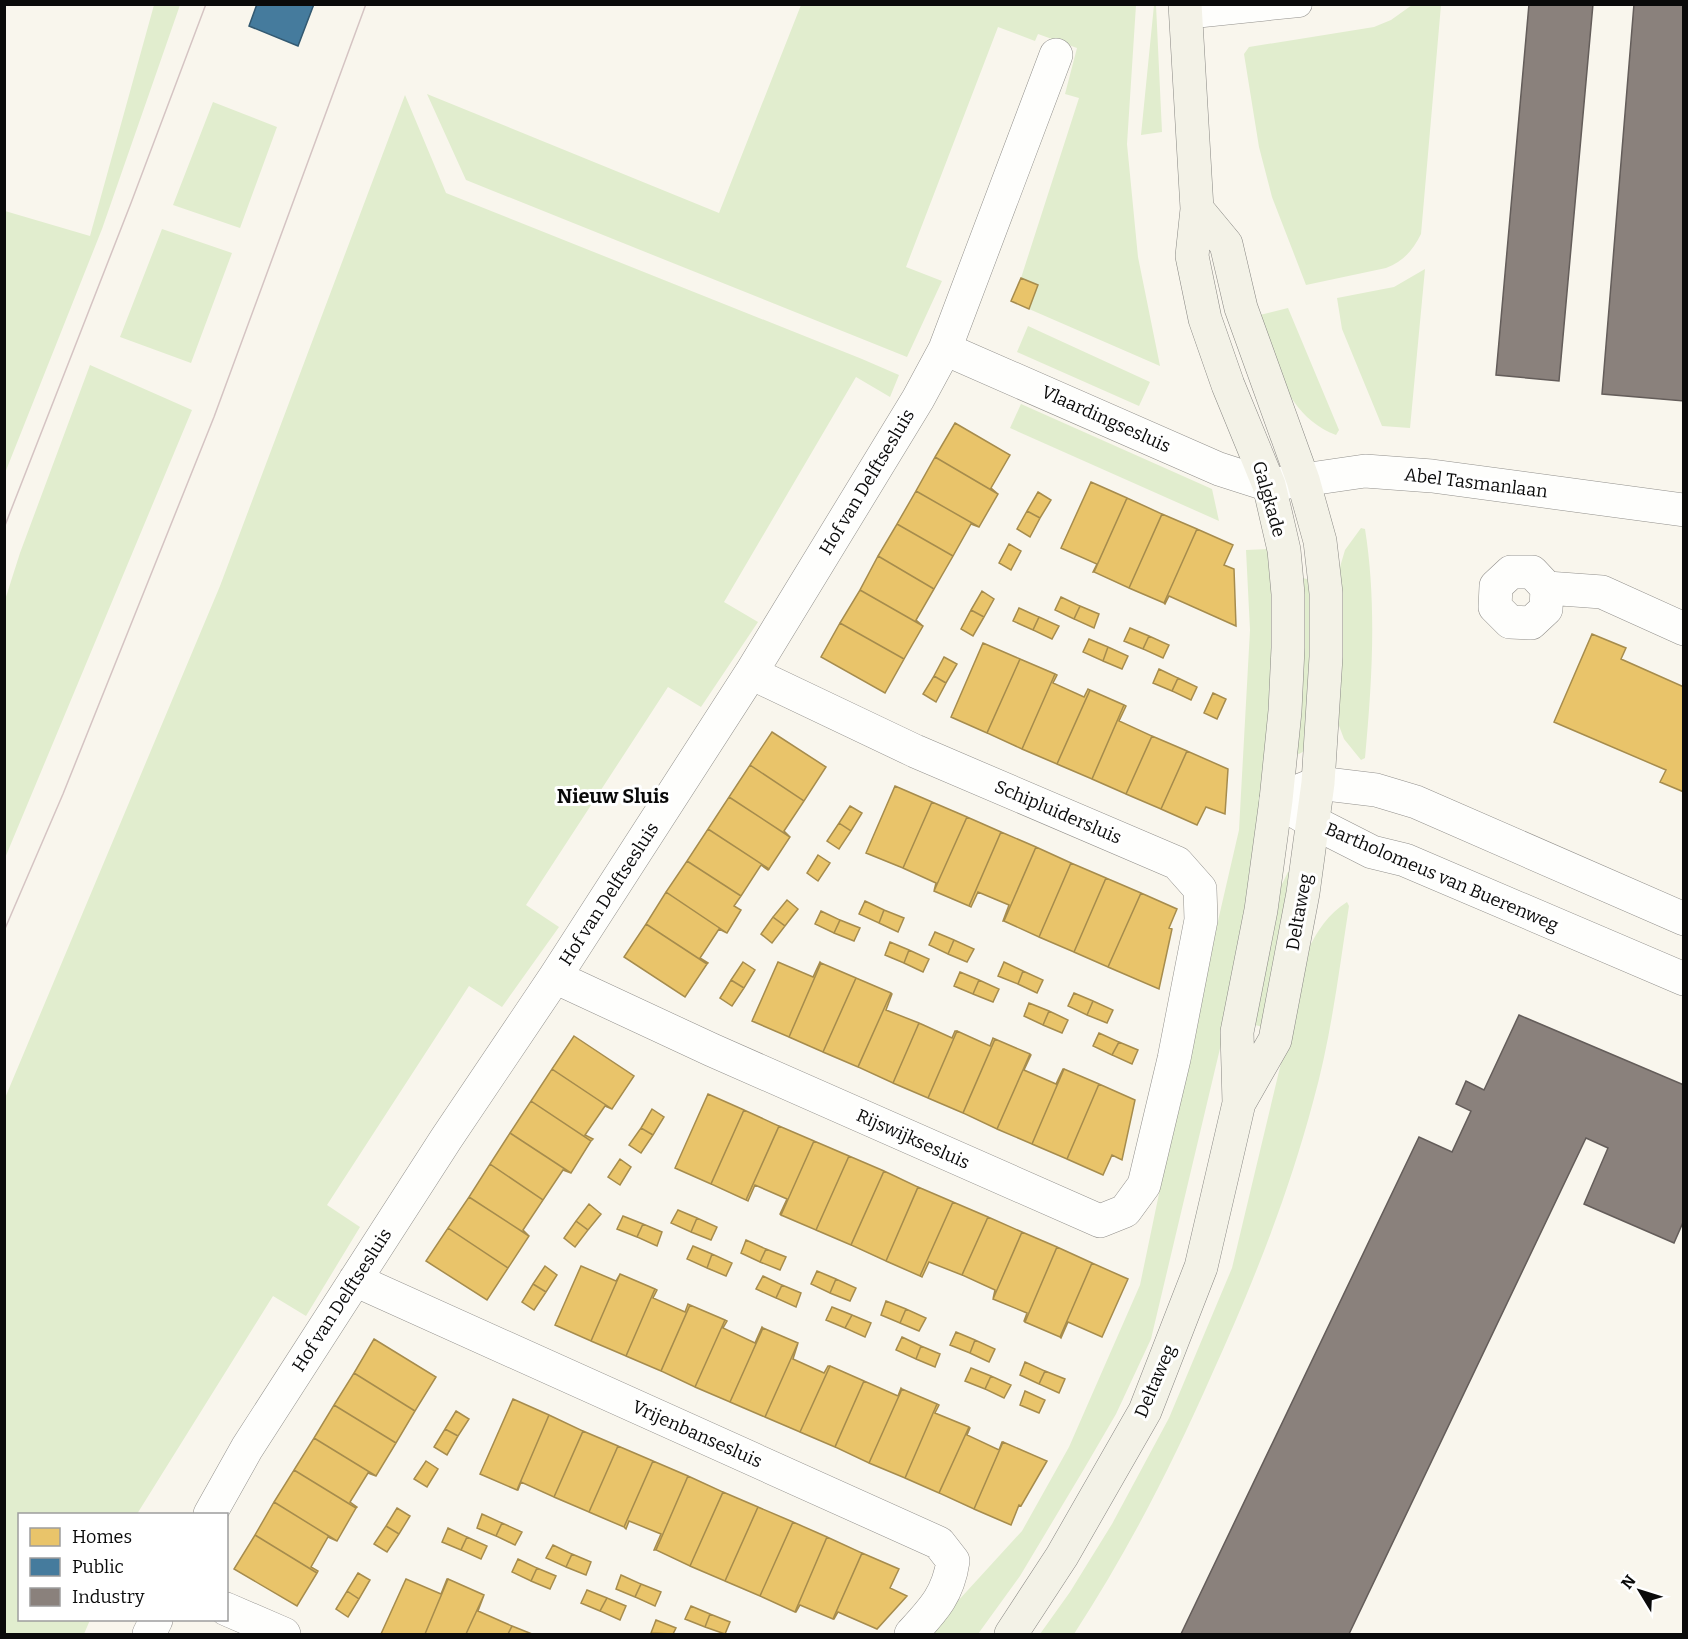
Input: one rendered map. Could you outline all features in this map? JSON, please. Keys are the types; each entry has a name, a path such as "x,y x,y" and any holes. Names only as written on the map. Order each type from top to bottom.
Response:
{"main road":[{"name":"Galgkade","path":"1184,10 1197,209 1192,256 1205,319 1228,385 1269,485 1284,550 1288,594 1285,711 1276,800"},
{"name":"Galgkade","path":"1197,209 1226,244 1241,308 1303,480 1320,541 1326,593 1326,657 1318,783"},
{"name":"Deltaweg","path":"1239,1102 1275,1040 1303,893 1318,783"},
{"name":"Deltaweg","path":"1011,1635 1062,1556 1145,1411 1201,1267 1239,1102 1237,1032 1261,910 1276,800"}],"street":[{"name":"Hof van Delftsesluis","path":"211,1513 247,1448 751,673 918,399 945,348 1056,55"},
{"name":"Vlaardingsesluis","path":"945,348 1220,469 1269,485"},
{"name":"Abel Tasmanlaan","path":"1269,485 1365,471 1421,475 1683,510"},
{"path":"1547,588 1602,592 1683,629"},
{"name":"Schipluidersluis","path":"751,673 915,751 1177,863 1200,889 1201,920 1174,1059"},
{"path":"1276,800 1318,783 1376,790 1416,802 1683,920"},
{"name":"Bartholomeus van Buerenweg","path":"1276,800 1372,852 1405,860 1683,979"},
{"name":"Rijswijksesluis","path":"555,977 712,1050 1100,1221 1125,1211 1144,1185 1174,1059"},
{"name":"Vrijenbansesluis","path":"355,1280 939,1543 953,1561 950,1581 936,1606 911,1635"},
{"path":"228,1610 284,1635"},
{"path":"149,1635 156,1621"}],"lane":[{"path":"1184,10 1299,4"}],"green space":[{"path":"154,5 180,5 102,229 5,473 5,211 90,236"},
{"path":"801,5 1136,5 1127,144 1138,257 1160,366 1029,309 1038,285 1021,278 1079,98 1065,94 1077,48 1038,34 1035,41 998,27 906,267 942,281 907,357 466,180 427,94 719,213"},
{"path":"1154,5 1156,5 1162,132 1141,135"},
{"path":"1412,5 1441,5 1421,234 1407,255 1386,268 1306,285 1272,197 1259,147 1244,54 1249,47 1374,27 1391,20"},
{"path":"405,95 446,193 899,375 890,397 856,377 724,602 758,622 701,707 668,687 526,905 559,927 502,1007 469,986 327,1205 360,1227 306,1316 273,1296 138,1513 18,1513 18,1621 90,1621 84,1634 5,1634 5,1098 220,586"},
{"path":"213,102 277,127 240,228 173,205"},
{"path":"162,229 232,253 191,363 120,337"},
{"path":"1425,269 1410,428 1382,426 1342,329 1337,298 1394,287"},
{"path":"1288,308 1339,430 1336,435 1305,415 1293,401 1276,368 1256,316"},
{"path":"1028,326 1150,382 1139,406 1017,352"},
{"path":"90,365 192,410 5,858 5,600 20,553"},
{"path":"1021,404 1212,489 1219,521 1010,428"},
{"path":"1361,528 1365,529 1369,557 1372,644 1365,758 1361,760 1344,739 1338,723 1337,577 1345,550"},
{"path":"1269,549 1276,623 1263,796 1227,1019 1151,1339 1116,1414 1084,1469 1020,1576 978,1634 933,1634 957,1602 1022,1531 1069,1447 1140,1285 1196,1016 1239,830 1250,630 1246,550"},
{"path":"1303,578 1310,580 1314,631 1306,750 1299,754 1293,751"},
{"path":"1290,872 1266,1028 1252,1024 1281,886"},
{"path":"1347,902 1349,906 1338,980 1319,1078 1281,1206 1241,1308 1165,1474 1094,1603 1074,1634 1040,1634 1070,1592 1112,1524 1169,1418 1232,1268 1308,950 1324,923"}],"building: Homes":[{"path":"1021,278 1038,285 1029,309 1011,301"},
{"path":"955,423 1010,455 991,488 998,494 935,457"},
{"path":"935,457 998,494 979,527 916,491"},
{"path":"1091,482 1127,498 1094,572 1097,564 1061,548"},
{"path":"916,491 979,527 971,524 953,556 897,524"},
{"path":"1038,492 1051,500 1040,518 1027,511"},
{"path":"1127,498 1162,514 1129,588 1094,572"},
{"path":"1027,511 1040,518 1030,537 1017,529"},
{"path":"1162,514 1197,529 1164,603 1129,588"},
{"path":"897,524 953,556 934,589 878,556"},
{"path":"1197,529 1233,545 1224,565 1234,569 1236,626 1169,596 1164,603"},
{"path":"1009,544 1021,551 1011,570 999,563"},
{"path":"878,556 934,589 916,620 923,626 860,590"},
{"path":"860,590 923,626 904,659 840,623"},
{"path":"982,591 994,599 984,617 971,610"},
{"path":"1061,597 1080,606 1074,619 1055,610"},
{"path":"1080,606 1099,614 1094,628 1074,619"},
{"path":"1019,608 1039,617 1033,630 1013,621"},
{"path":"971,610 984,617 973,636 961,629"},
{"path":"1039,617 1059,626 1052,639 1033,630"},
{"path":"840,623 904,659 885,693 821,657"},
{"path":"1130,628 1149,636 1143,649 1124,641"},
{"path":"1592,634 1626,648 1621,659 1684,687 1684,792 1660,782 1666,770 1554,722"},
{"path":"1149,636 1169,645 1163,658 1143,649"},
{"path":"1089,639 1108,647 1103,661 1083,652"},
{"path":"983,643 1020,659 987,733 951,717"},
{"path":"1108,647 1128,656 1122,669 1103,661"},
{"path":"944,657 957,664 946,683 934,676"},
{"path":"1020,659 1055,674 1022,749 987,733"},
{"path":"1159,669 1178,678 1172,691 1153,683"},
{"path":"1055,674 1057,675 1053,683 1084,697 1088,689 1090,690 1057,764 1022,749"},
{"path":"934,676 946,683 936,702 923,694"},
{"path":"1178,678 1197,687 1191,700 1172,691"},
{"path":"1090,690 1124,705 1092,779 1057,764"},
{"path":"1213,693 1226,699 1217,719 1204,713"},
{"path":"1124,705 1126,706 1119,721 1152,736 1126,794 1092,779"},
{"path":"772,732 826,767 804,801 750,765"},
{"path":"1152,736 1187,751 1161,809 1126,794"},
{"path":"1187,751 1228,769 1225,814 1206,807 1197,825 1161,809"},
{"path":"750,765 804,801 784,831 790,837 729,797"},
{"path":"895,786 932,802 903,868 866,853"},
{"path":"729,797 790,837 769,869 708,829"},
{"path":"932,802 967,817 934,891 936,883 903,868"},
{"path":"850,806 862,813 851,831 839,823"},
{"path":"967,817 1001,832 969,906 934,891"},
{"path":"839,823 851,831 839,849 827,841"},
{"path":"708,829 769,869 761,865 741,896 687,861"},
{"path":"1001,832 1036,847 1004,921 1009,905 978,892 971,907 969,906"},
{"path":"1036,847 1071,863 1039,937 1004,921"},
{"path":"818,855 830,863 818,881 807,873"},
{"path":"687,861 741,896 734,906 741,910 727,933 666,892"},
{"path":"1071,863 1106,878 1074,952 1039,937"},
{"path":"1106,878 1141,893 1108,967 1074,952"},
{"path":"666,892 727,933 719,929 700,958 707,964 646,924"},
{"path":"1141,893 1177,909 1169,928 1172,929 1159,989 1108,967"},
{"path":"787,900 798,909 785,926 773,917"},
{"path":"865,901 884,910 879,923 859,914"},
{"path":"884,910 904,918 898,932 879,923"},
{"path":"821,911 840,920 834,933 815,924"},
{"path":"773,917 785,926 772,943 761,934"},
{"path":"840,920 860,928 854,941 834,933"},
{"path":"646,924 707,964 685,997 624,957"},
{"path":"935,932 954,940 948,954 929,945"},
{"path":"954,940 974,949 967,962 948,954"},
{"path":"890,942 909,950 904,963 885,955"},
{"path":"909,950 929,959 923,972 904,963"},
{"path":"743,962 755,970 744,988 731,980"},
{"path":"778,962 813,977 821,963 789,1037 752,1021"},
{"path":"1004,962 1023,971 1018,984 998,976"},
{"path":"821,963 856,978 823,1052 789,1037"},
{"path":"1023,971 1043,980 1037,993 1018,984"},
{"path":"960,972 979,980 973,994 954,986"},
{"path":"856,978 891,993 858,1067 823,1052"},
{"path":"731,980 744,988 732,1006 720,998"},
{"path":"979,980 999,989 993,1002 973,994"},
{"path":"891,993 886,1010 919,1023 893,1083 858,1067"},
{"path":"1074,993 1093,1001 1087,1015 1068,1006"},
{"path":"1093,1001 1113,1010 1107,1023 1087,1015"},
{"path":"1029,1003 1049,1011 1043,1025 1024,1016"},
{"path":"1049,1011 1068,1020 1062,1033 1043,1025"},
{"path":"919,1023 952,1038 957,1031 928,1098 893,1083"},
{"path":"957,1031 990,1046 993,1038 995,1039 963,1113 928,1098"},
{"path":"1099,1033 1119,1042 1112,1055 1093,1046"},
{"path":"574,1036 634,1076 612,1109 552,1069"},
{"path":"995,1039 1030,1054 997,1129 963,1113"},
{"path":"1119,1042 1138,1050 1132,1064 1112,1055"},
{"path":"1030,1054 1024,1070 1056,1084 1064,1069 1032,1144 997,1129"},
{"path":"552,1069 612,1109 605,1106 585,1135 593,1139 591,1141 531,1101"},
{"path":"1064,1069 1099,1084 1067,1159 1032,1144"},
{"path":"1099,1084 1135,1100 1122,1160 1112,1155 1103,1175 1067,1159"},
{"path":"708,1094 744,1110 711,1184 675,1168"},
{"path":"531,1101 591,1141 571,1173 510,1133"},
{"path":"652,1109 664,1117 653,1135 641,1128"},
{"path":"744,1110 779,1126 746,1200 711,1184"},
{"path":"779,1126 814,1141 781,1215 787,1199 755,1185 748,1201 746,1200"},
{"path":"641,1128 653,1135 641,1153 629,1145"},
{"path":"510,1133 571,1173 563,1170 543,1200 490,1164"},
{"path":"814,1141 849,1156 816,1230 781,1215"},
{"path":"849,1156 884,1171 851,1245 816,1230"},
{"path":"620,1159 631,1167 620,1185 608,1177"},
{"path":"490,1164 543,1200 523,1230 529,1236 469,1197"},
{"path":"884,1171 918,1187 886,1261 851,1245"},
{"path":"918,1187 953,1202 920,1276 886,1261"},
{"path":"469,1197 529,1236 508,1268 448,1228"},
{"path":"953,1202 988,1217 962,1275 929,1262 922,1277 920,1276"},
{"path":"589,1204 601,1214 588,1230 576,1221"},
{"path":"678,1210 697,1218 691,1232 671,1223"},
{"path":"623,1216 643,1224 637,1237 617,1229"},
{"path":"988,1217 1022,1232 993,1299 995,1290 962,1275"},
{"path":"697,1218 717,1227 711,1240 691,1232"},
{"path":"576,1221 588,1230 575,1247 564,1238"},
{"path":"643,1224 662,1232 657,1246 637,1237"},
{"path":"448,1228 508,1268 487,1300 426,1261"},
{"path":"1022,1232 1057,1247 1025,1322 1027,1313 993,1299"},
{"path":"746,1240 766,1249 760,1262 741,1253"},
{"path":"693,1246 712,1254 707,1268 687,1259"},
{"path":"1057,1247 1092,1263 1060,1337 1025,1322"},
{"path":"766,1249 786,1257 780,1270 760,1262"},
{"path":"712,1254 732,1263 726,1276 707,1268"},
{"path":"1092,1263 1128,1279 1102,1337 1068,1322 1061,1338 1060,1337"},
{"path":"545,1266 557,1275 546,1292 533,1284"},
{"path":"581,1266 616,1281 620,1274 591,1341 555,1325"},
{"path":"817,1271 836,1279 830,1293 811,1284"},
{"path":"620,1274 655,1289 626,1356 591,1341"},
{"path":"763,1276 782,1285 776,1298 756,1289"},
{"path":"836,1279 856,1288 850,1301 830,1293"},
{"path":"533,1284 546,1292 534,1310 522,1302"},
{"path":"782,1285 801,1293 796,1307 776,1298"},
{"path":"655,1289 657,1290 653,1298 685,1312 688,1304 690,1305 661,1371 626,1356"},
{"path":"886,1301 906,1309 900,1323 881,1315"},
{"path":"690,1305 725,1320 695,1387 661,1371"},
{"path":"832,1307 852,1315 845,1328 826,1320"},
{"path":"906,1309 926,1318 919,1331 900,1323"},
{"path":"852,1315 871,1323 865,1337 845,1328"},
{"path":"725,1320 727,1321 723,1328 755,1343 763,1328 730,1402 695,1387"},
{"path":"763,1328 798,1343 765,1417 730,1402"},
{"path":"956,1332 975,1340 970,1353 950,1345"},
{"path":"902,1337 921,1346 916,1359 896,1350"},
{"path":"374,1339 436,1377 415,1411 354,1373"},
{"path":"975,1340 995,1349 989,1362 970,1353"},
{"path":"798,1343 793,1359 824,1373 830,1366 800,1432 765,1417"},
{"path":"921,1346 940,1354 935,1367 916,1359"},
{"path":"1025,1362 1045,1371 1039,1384 1020,1375"},
{"path":"830,1366 864,1381 835,1447 800,1432"},
{"path":"971,1368 991,1376 985,1389 965,1381"},
{"path":"1045,1371 1065,1379 1059,1393 1039,1384"},
{"path":"354,1373 415,1411 396,1443 334,1405"},
{"path":"991,1376 1011,1385 1004,1398 985,1389"},
{"path":"864,1381 898,1396 902,1389 869,1463 835,1447"},
{"path":"902,1389 937,1404 905,1478 869,1463"},
{"path":"1025,1391 1045,1400 1039,1413 1020,1405"},
{"path":"513,1399 549,1415 517,1490 480,1474"},
{"path":"937,1404 939,1405 935,1413 969,1427 939,1493 905,1478"},
{"path":"334,1405 396,1443 376,1476 314,1438"},
{"path":"456,1411 469,1419 458,1436 445,1429"},
{"path":"549,1415 583,1431 554,1497 521,1482 517,1490"},
{"path":"969,1427 967,1435 999,1450 1003,1442 974,1509 939,1493"},
{"path":"445,1429 458,1436 447,1455 434,1447"},
{"path":"583,1431 618,1446 589,1512 554,1497"},
{"path":"314,1438 376,1476 368,1473 350,1502 356,1508 294,1470"},
{"path":"1003,1442 1047,1461 1021,1506 1019,1505 1011,1525 974,1509"},
{"path":"618,1446 653,1461 624,1527 589,1512"},
{"path":"426,1461 438,1469 427,1487 414,1479"},
{"path":"653,1461 688,1476 656,1550 654,1550 661,1534 629,1521 626,1529 624,1527"},
{"path":"294,1470 356,1508 337,1541 274,1502"},
{"path":"688,1476 723,1492 690,1566 656,1550"},
{"path":"723,1492 758,1507 725,1581 690,1566"},
{"path":"274,1502 337,1541 328,1537 311,1567 318,1571 317,1573 255,1535"},
{"path":"758,1507 793,1522 760,1596 725,1581"},
{"path":"397,1508 410,1516 399,1534 386,1526"},
{"path":"482,1514 502,1523 496,1536 477,1528"},
{"path":"793,1522 827,1537 795,1612 760,1596"},
{"path":"502,1523 522,1532 515,1545 496,1536"},
{"path":"386,1526 399,1534 387,1552 374,1544"},
{"path":"448,1528 467,1537 461,1550 442,1542"},
{"path":"255,1535 317,1573 297,1606 234,1569"},
{"path":"467,1537 487,1546 481,1559 461,1550"},
{"path":"827,1537 862,1553 833,1619 800,1605 795,1612"},
{"path":"553,1545 572,1554 566,1567 546,1558"},
{"path":"862,1553 899,1569 890,1588 907,1596 877,1629 838,1612 833,1619"},
{"path":"572,1554 591,1562 586,1575 566,1567"},
{"path":"518,1559 537,1568 531,1581 512,1572"},
{"path":"537,1568 556,1576 550,1589 531,1581"},
{"path":"358,1573 370,1580 359,1599 347,1591"},
{"path":"621,1575 641,1584 635,1597 616,1589"},
{"path":"406,1579 441,1594 448,1579 425,1634 381,1634"},
{"path":"448,1579 484,1595 466,1634 425,1634"},
{"path":"641,1584 661,1592 655,1606 635,1597"},
{"path":"587,1590 607,1598 600,1611 581,1603"},
{"path":"347,1591 359,1599 348,1617 336,1609"},
{"path":"484,1595 478,1611 512,1626 508,1634 466,1634"},
{"path":"607,1598 626,1606 620,1620 600,1611"},
{"path":"691,1606 710,1614 705,1627 685,1619"},
{"path":"710,1614 730,1622 725,1634 705,1627"},
{"path":"656,1620 676,1628 673,1634 651,1633"},
{"path":"512,1626 532,1634 508,1634"}],"building: Public":[{"path":"257,4 314,4 298,46 249,26"}],"building: Industry":[{"path":"1529,4 1593,4 1559,381 1496,375"},
{"path":"1634,4 1684,4 1684,401 1602,394"},
{"path":"1519,1015 1684,1085 1684,1220 1674,1243 1584,1204 1608,1148 1586,1138 1349,1634 1181,1634 1419,1137 1452,1152 1471,1111 1456,1104 1466,1081 1484,1090"}],"tram line":[{"path":"4,528 206,4"},
{"path":"4,931 63,794 214,417 366,4"}],"district":[{"name":"Nieuw Sluis","path":"613,796"}]}
